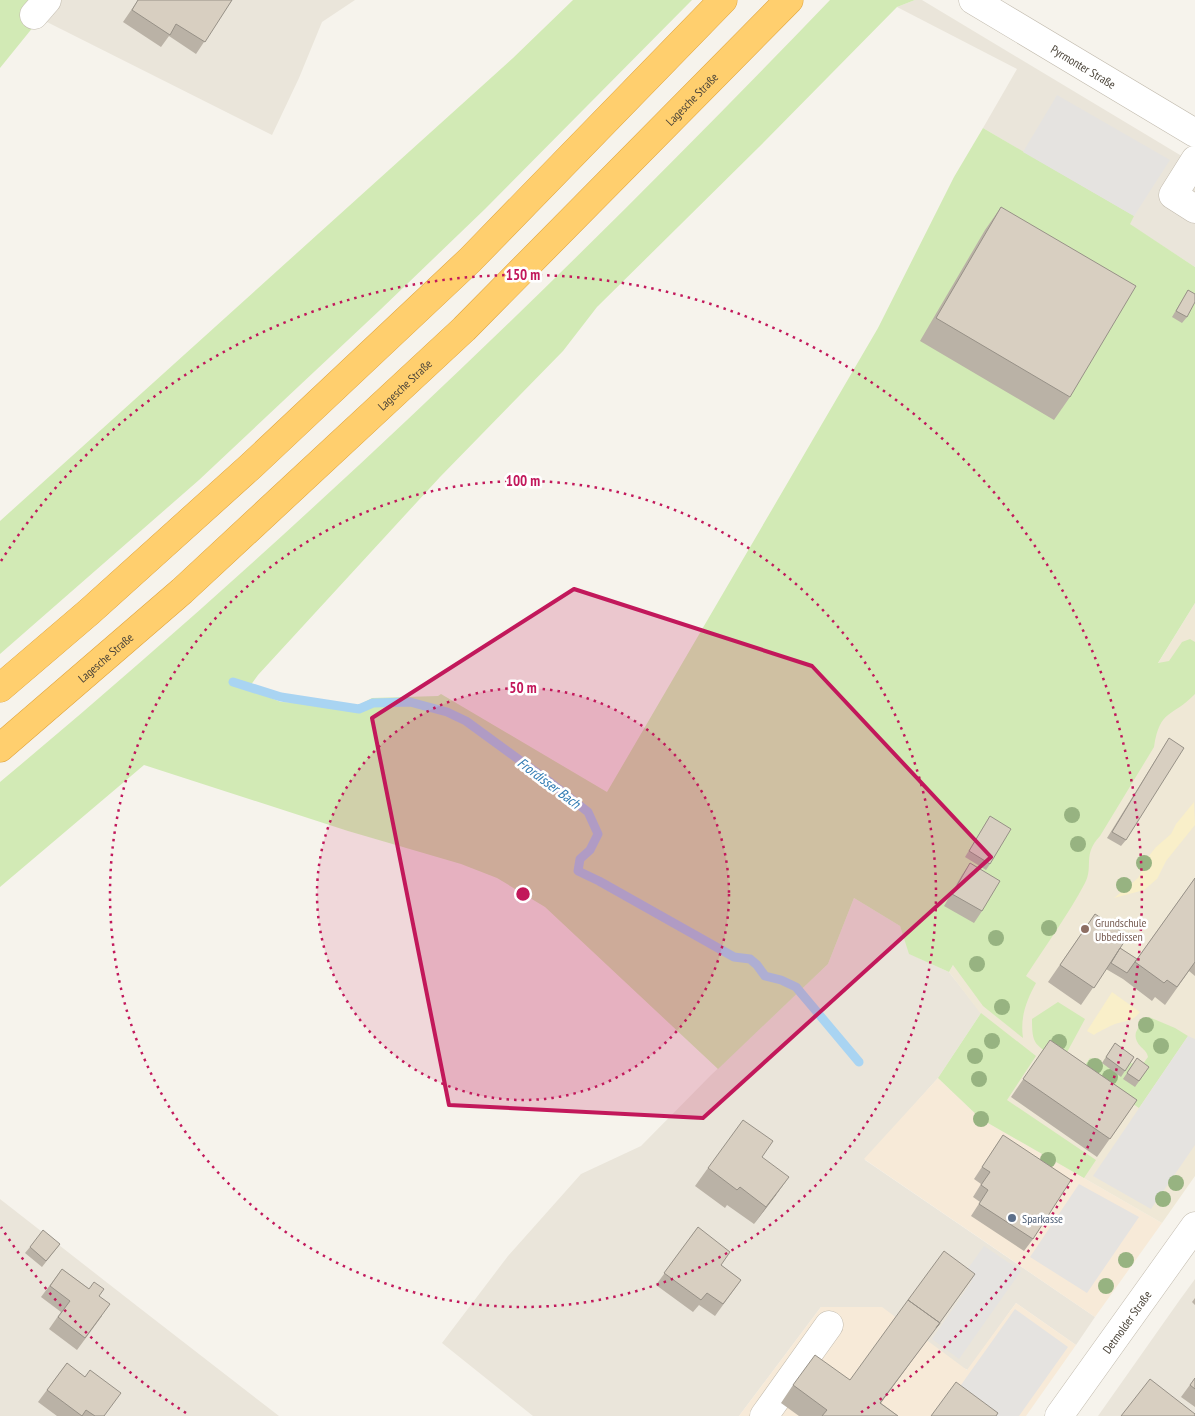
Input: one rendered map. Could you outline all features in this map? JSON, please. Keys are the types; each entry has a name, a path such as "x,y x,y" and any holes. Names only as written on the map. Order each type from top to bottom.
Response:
{"highway":[{"path":"0,688 89,612 251,466 470,260 723,0"},
{"name":"Lagesche Straße","path":"0,748 182,590 464,329 789,0"}],"street":[{"name":"Pyrmonter Straße","path":"979,2 1195,133"},
{"path":"1195,160 1173,195 1195,209"},
{"name":"Detmolder Straße","path":"1059,1416 1195,1226"},
{"path":"764,1416 829,1326"}],"highlighted area":[{"path":"574,589 812,666 991,857 703,1118 449,1105 372,718"}],"shaded area":[{"path":"55,0 355,0 322,22 299,78 272,135 39,18"},
{"path":"915,0 922,0 1195,164 1195,267 1129,224 1133,217 983,128 1017,69 897,7"},
{"path":"1057,95 1170,160 1134,216 1023,152"},
{"name":"Grundschule Ubbedissen","path":"1195,603 1195,1176 1162,1223 981,1119 938,1078 981,1014 949,972 953,965 1017,893"},
{"path":"854,898 900,926 910,954 949,972 981,1013 938,1078 865,1160 1095,1317 1076,1345 1016,1303 968,1370 821,1307 739,1416 533,1416 442,1343 508,1256 581,1174 641,1146 711,1075 828,964"},
{"path":"1188,1036 1195,1039 1195,1145 1151,1209 1093,1176"},
{"path":"938,1078 981,1119 1162,1223 1095,1317 864,1159"},
{"path":"1079,1184 1139,1217 1087,1293 1030,1257"},
{"path":"0,1199 137,1306 279,1416 0,1416"},
{"path":"984,1246 1021,1271 959,1359 932,1339 972,1281 964,1274"},
{"path":"1195,1279 1195,1416 1098,1416 1179,1301"},
{"path":"1016,1303 1076,1345 1026,1416 739,1416 821,1307 882,1307 967,1370"},
{"path":"1015,1309 1068,1347 1019,1416 975,1416 951,1399"}],"green space":[{"path":"0,0 55,0 0,68"},
{"path":"573,0 692,0 485,209 380,310 199,480 0,654 0,521 513,58"},
{"path":"830,0 915,0 897,7 597,307 563,351 440,477 258,675 248,689 281,702 359,705 372,698 438,696 441,694 607,792 878,328 954,177 983,128 1134,216 1130,224 1195,267 1195,603 1158,663 1169,661 1182,642 1190,639 1195,642 1195,694 1164,719 1154,747 1091,849 1089,871 1085,883 1026,976 1036,983 1029,996 1025,1010 1022,1024 1023,1038 983,1006 953,965 949,972 909,954 900,926 854,898 828,964 718,1069 545,907 497,878 461,864 348,831 144,765 0,887 0,782 109,690 322,500 529,304"},
{"path":"1058,1002 1085,1019 1065,1056 1054,1057 1038,1046 1034,1038 1032,1019"},
{"path":"981,1013 1036,1056 1007,1100 1096,1160 1084,1178 981,1119 938,1078"},
{"path":"1149,1017 1188,1036 1139,1108 1082,1069 1090,1058 1102,1063 1111,1049 1130,1063 1142,1065 1148,1057 1137,1042 1136,1034 1139,1027"}],"sand":[{"path":"1194,802 1195,825 1166,861 1157,879 1144,890 1114,898 1138,878 1148,857 1171,834 1176,824"},
{"path":"1112,992 1140,1012 1131,1020 1113,1025 1094,1035 1087,1031"}],"building":[{"path":"138,0 232,0 205,42 176,24 170,35 132,10"},
{"path":"1001,207 1136,286 1070,397 936,318"},
{"path":"1188,290 1195,294 1195,302 1187,317 1176,311"},
{"path":"1169,738 1184,748 1126,840 1112,832"},
{"path":"990,816 1011,829 990,864 969,851"},
{"path":"970,863 1000,881 982,911 952,894"},
{"path":"1195,878 1195,962 1177,987 1167,980 1164,983 1135,962"},
{"path":"1095,914 1128,936 1094,988 1060,965"},
{"path":"1120,948 1137,959 1127,973 1111,963"},
{"path":"1050,1040 1137,1100 1110,1139 1023,1079"},
{"path":"1115,1043 1134,1057 1125,1071 1106,1057"},
{"path":"1137,1058 1149,1067 1139,1081 1127,1073"},
{"path":"743,1120 773,1141 762,1157 789,1177 766,1207 740,1187 737,1190 708,1168"},
{"path":"1003,1135 1071,1180 1033,1239 979,1204 988,1190 981,1185 990,1172 982,1167"},
{"path":"698,1227 730,1252 721,1265 741,1280 723,1304 707,1293 701,1300 664,1273"},
{"path":"43,1230 60,1244 46,1261 30,1247"},
{"path":"944,1251 975,1274 940,1323 908,1300"},
{"path":"62,1269 89,1289 94,1282 104,1289 99,1296 110,1304 85,1338 58,1317 70,1301 50,1286"},
{"path":"908,1300 940,1323 880,1403 898,1416 822,1416 827,1410 793,1385 815,1355 850,1380"},
{"path":"67,1363 85,1377 90,1370 121,1393 104,1416 95,1416 86,1410 82,1416 47,1390"},
{"path":"1195,1378 1195,1389 1190,1385"},
{"path":"1150,1379 1195,1414 1195,1416 1121,1416"},
{"path":"956,1382 998,1413 996,1416 931,1416"}],"waterway":[{"name":"Frordisser Bach","path":"233,682 281,697 359,709 373,703 410,702 447,712 466,721 588,812 598,834 590,850 580,859 578,871 734,957 750,959 765,976 781,980 796,987 859,1062"}],"place":[{"name":"Grundschule Ubbedissen","path":"1085,929"},
{"name":"Sparkasse","path":"1012,1218"}]}
